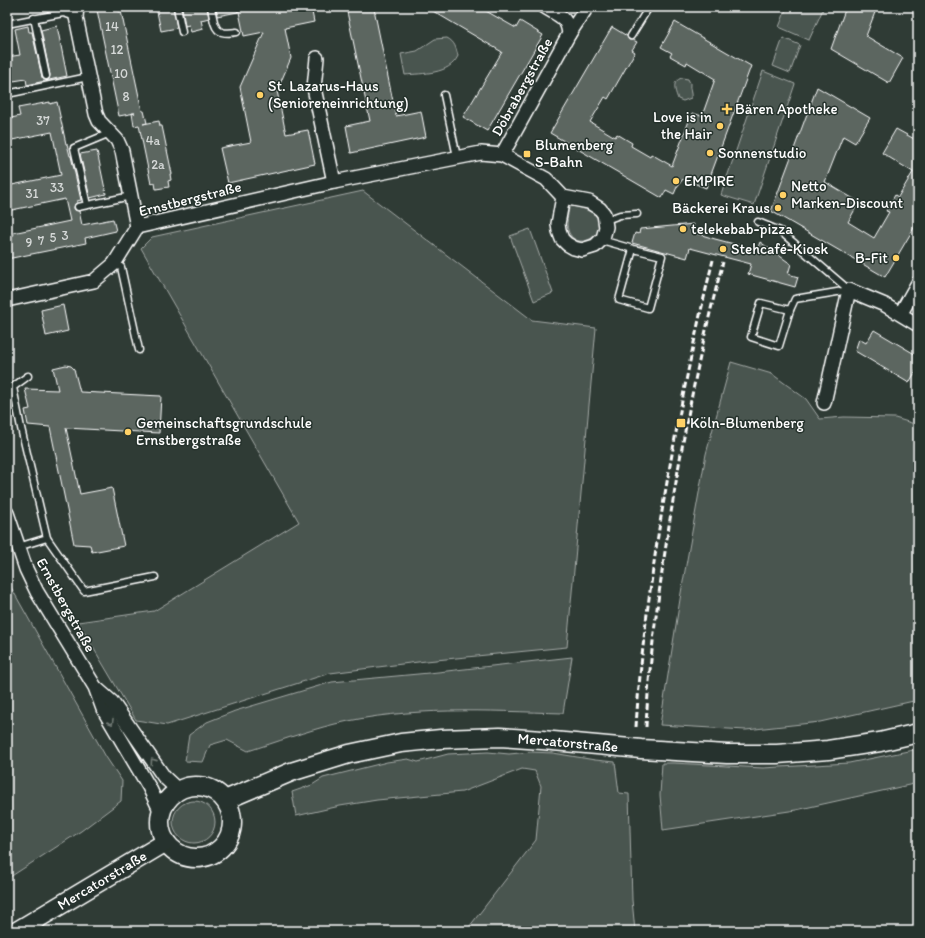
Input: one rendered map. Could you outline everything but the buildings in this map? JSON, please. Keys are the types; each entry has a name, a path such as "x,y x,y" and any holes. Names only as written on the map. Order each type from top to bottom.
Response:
{"main road":[{"name":"Mercatorstraße","path":"225,800 291,772 349,754 401,743 441,739 500,737 633,749 727,754 770,754 828,750 880,742 918,733"},
{"path":"196,786 209,788 216,791 225,800 231,811 232,823 230,835 222,847 212,855 199,858 186,857 174,852 166,842 160,825 161,812 169,798 178,790 196,786"},
{"name":"Mercatorstraße","path":"17,931 166,842"}],"street":[{"name":"Döbrabergstraße","path":"545,7 562,17 568,25 569,34"},
{"name":"Döbrabergstraße","path":"502,155 569,34 587,7"},
{"path":"77,12 96,114 99,121 117,140 122,150 137,227"},
{"path":"317,58 314,88 334,182"},
{"name":"Ernstbergstraße","path":"7,300 94,281 114,264 137,227 334,182 457,157 481,153 502,155 546,179 563,197"},
{"path":"563,197 589,202 595,205 604,214 606,220 605,233 599,243 582,250 574,248 562,239 559,231 559,215 563,197"},
{"path":"901,313 918,283"},
{"path":"824,403 849,290 901,313 918,325"},
{"name":"Ernstbergstraße","path":"7,513 26,569 37,592 95,687 103,709 149,787 161,812"},
{"name":"Ernstbergstraße","path":"95,687 112,702 164,777 178,790"}],"lane":[{"path":"177,7 182,32"},
{"path":"211,7 215,25 220,32 225,34 237,32"},
{"path":"631,36 649,7"},
{"path":"7,24 34,18 56,10 63,12 77,12"},
{"path":"34,18 46,76"},
{"path":"7,94 88,77"},
{"path":"444,96 457,157"},
{"path":"87,205 74,148 110,133"},
{"path":"78,207 131,196"},
{"path":"606,220 620,215 637,214"},
{"path":"758,222 780,232 849,290"},
{"path":"603,238 605,241 662,256 648,308 620,300 634,249"},
{"path":"114,264 121,268 138,350"},
{"path":"790,310 761,303 751,338 779,346 795,299 849,290"},
{"path":"28,376 13,387 21,428 47,538 84,591 155,577"},
{"path":"18,547 47,538"}],"shaded area":[{"path":"787,7 824,7 809,40 779,27"},
{"path":"447,38 453,43 457,50 458,56 454,62 448,67 435,72 405,75 401,54 417,51 435,39"},
{"path":"783,38 800,45 790,73 773,66"},
{"path":"763,71 795,84 754,205 721,195"},
{"path":"682,78 688,79 690,83 691,96 691,98 683,101 678,99 675,87 676,81"},
{"path":"363,191 532,320 596,328 567,647 426,661 330,673 167,725 136,720 78,622 154,611 299,522 141,248 152,237"},
{"path":"572,206 589,211 598,218 600,226 596,234 590,239 582,241 574,239 568,230 567,222 569,208"},
{"path":"530,229 553,293 534,301 510,236"},
{"path":"731,362 772,374 806,399 820,419 844,417 895,418 918,425 918,700 820,722 746,730 660,725 681,593 706,454"},
{"path":"7,580 106,757 122,781 121,801 81,831 7,879"},
{"path":"572,657 563,713 449,711 392,714 335,724 248,751 227,740 210,745 203,762 185,761 189,735 207,722 235,711 332,682"},
{"path":"918,749 918,783 796,810 663,830 660,795 662,763 763,768 849,763"},
{"path":"488,752 509,754 531,752 553,753 615,762 619,793 629,794 632,900 635,931 466,931 536,840 541,786 535,771 522,769 462,792 377,800 340,806 296,816 292,792 312,785 323,778 387,762 408,759 418,762 448,754"},
{"path":"190,801 198,801 209,807 215,818 215,826 209,837 198,843 190,843 179,837 173,826 173,818 179,807"}],"railway":[{"path":"636,727 645,628 659,529 683,394 713,260"},
{"path":"646,727 654,630 673,498 699,363 723,262"}],"place":[{"name":"St. Lazarus-Haus (Senioreneinrichtung)","path":"260,95"},
{"name":"Bären Apotheke","path":"727,109"},
{"name":"Love is in the Hair","path":"720,126"},
{"name":"Sonnenstudio","path":"710,153"},
{"name":"Blumenberg S-Bahn","path":"527,154"},
{"name":"EMPIRE","path":"676,181"},
{"name":"Netto Marken-Discount","path":"783,195"},
{"name":"Bäckerei Kraus","path":"778,208"},
{"name":"telekebab-pizza","path":"683,229"},
{"name":"Stehcafé-Kiosk","path":"723,249"},
{"name":"B-Fit","path":"896,258"},
{"name":"Köln-Blumenberg","path":"681,423"},
{"name":"Gemeinschaftsgrundschule Ernstbergstraße","path":"128,432"}]}
